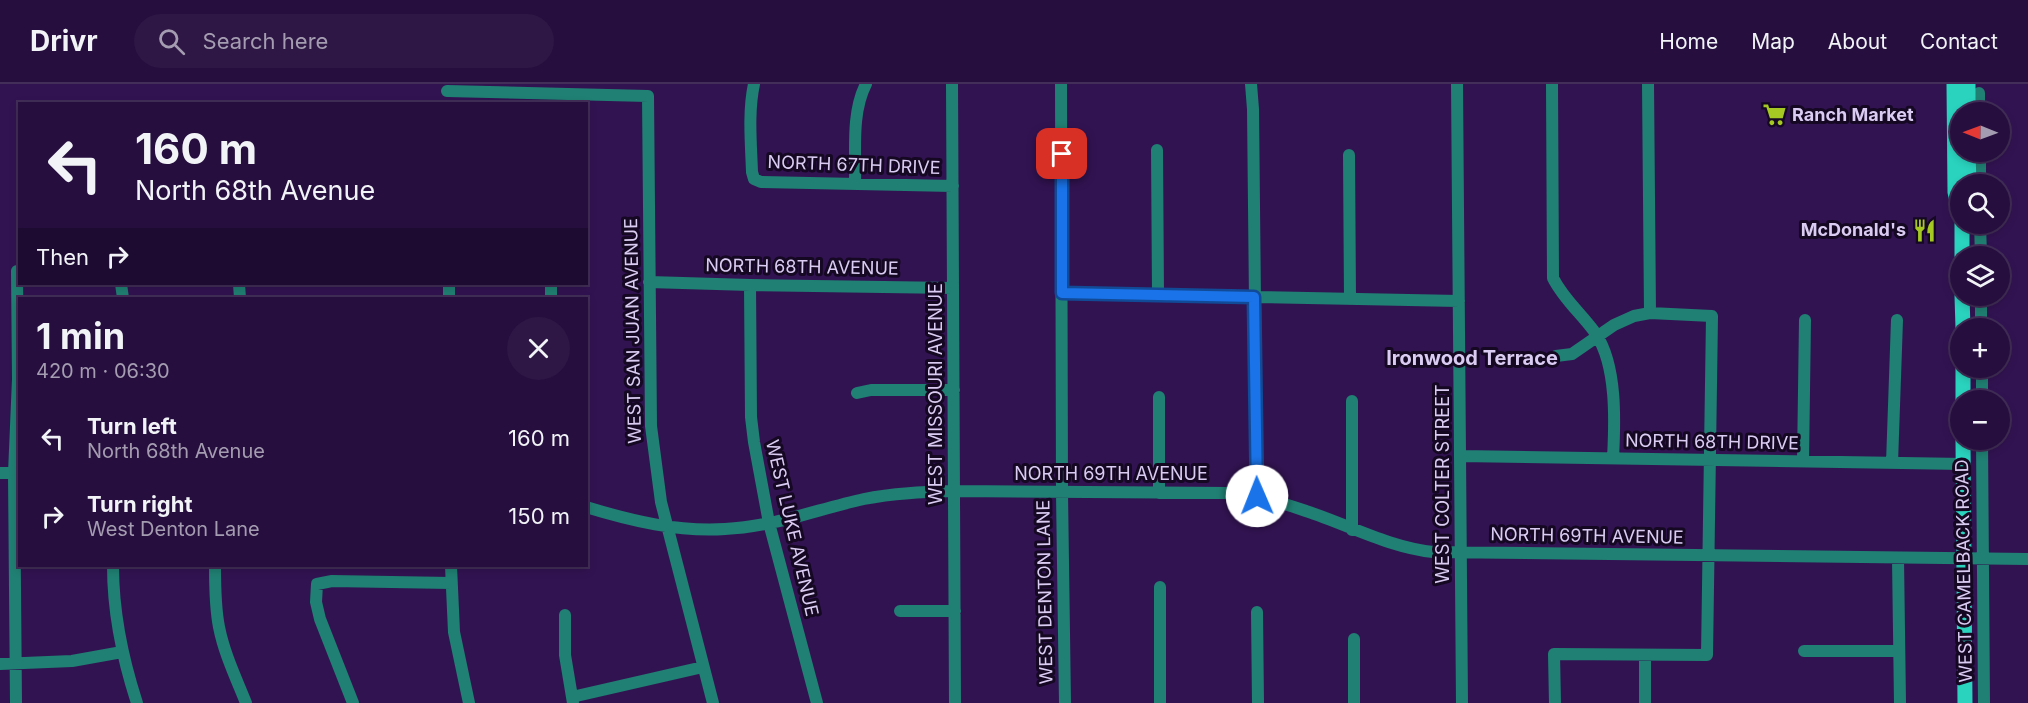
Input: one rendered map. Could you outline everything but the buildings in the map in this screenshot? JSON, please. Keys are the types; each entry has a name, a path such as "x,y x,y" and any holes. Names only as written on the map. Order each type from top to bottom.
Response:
{"main road":[{"path":"1954,84 1955,174"},
{"name":"WEST CAMELBACK ROAD","path":"1964,450 1965,703"}],"street":[{"name":"NORTH 67TH DRIVE","path":"754,84 751,100 754,179 761,182 953,186"},
{"path":"855,184 857,118 866,84"},
{"name":"WEST MISSOURI AVENUE","path":"952,84 955,703"},
{"name":"WEST DENTON LANE","path":"1061,84 1065,703"},
{"path":"1251,84 1257,496"},
{"name":"WEST COLTER STREET","path":"1458,84 1462,703"},
{"path":"1552,84 1553,278 1561,293 1597,335 1610,370 1614,400 1613,458"},
{"path":"1648,84 1650,313"},
{"path":"447,93 550,98"},
{"name":"WEST SAN JUAN AVENUE","path":"550,98 648,96 651,426 656,474 713,703"},
{"path":"1157,150 1158,294"},
{"path":"1349,155 1350,299"},
{"path":"16,703 18,271"},
{"name":"NORTH 68TH AVENUE","path":"649,282 953,288"},
{"name":"WEST LUKE AVENUE","path":"750,285 753,442 769,523 817,703"},
{"path":"1062,293 1459,301"},
{"path":"1555,703 1554,654 1707,655 1712,316 1650,313 1634,316 1597,335 1572,354 1556,356"},
{"path":"1803,461 1805,320"},
{"path":"1892,464 1897,320"},
{"path":"857,393 871,390 954,390"},
{"path":"1158,397 1159,493"},
{"path":"1352,401 1352,530"},
{"name":"WEST CAMELBACK ROAD","path":"1982,450 1984,703"},
{"name":"NORTH 68TH DRIVE","path":"1460,456 1964,464"},
{"path":"0,473 17,473"},
{"name":"NORTH 69TH AVENUE","path":"588,508 621,518 668,527 726,529 769,523 864,499 890,495 954,491 1230,493 1257,496 1308,512 1403,548 1433,552 2028,559"},
{"path":"1898,559 1900,703"},
{"path":"113,567 114,608 122,652 137,703"},
{"path":"215,567 215,598 219,628 225,650 246,703"},
{"path":"451,567 454,632 469,703"},
{"path":"353,703 320,619 316,602 317,584 332,581 451,583"},
{"path":"1160,587 1160,703"},
{"path":"900,611 955,611"},
{"path":"1257,612 1258,703"},
{"path":"565,615 566,655 573,700 703,667"},
{"path":"1354,639 1354,703"},
{"path":"1804,651 1899,651"},
{"path":"0,664 72,661 122,652"},
{"path":"1645,655 1645,703"}],"place":[{"name":"Ranch Market","path":"1774,115"},
{"name":"McDonald's","path":"1924,230"}],"district":[{"name":"Ironwood Terrace","path":"1472,358"}],"route":[{"path":"1062,154 1062,293 1254,297 1257,496"}]}
